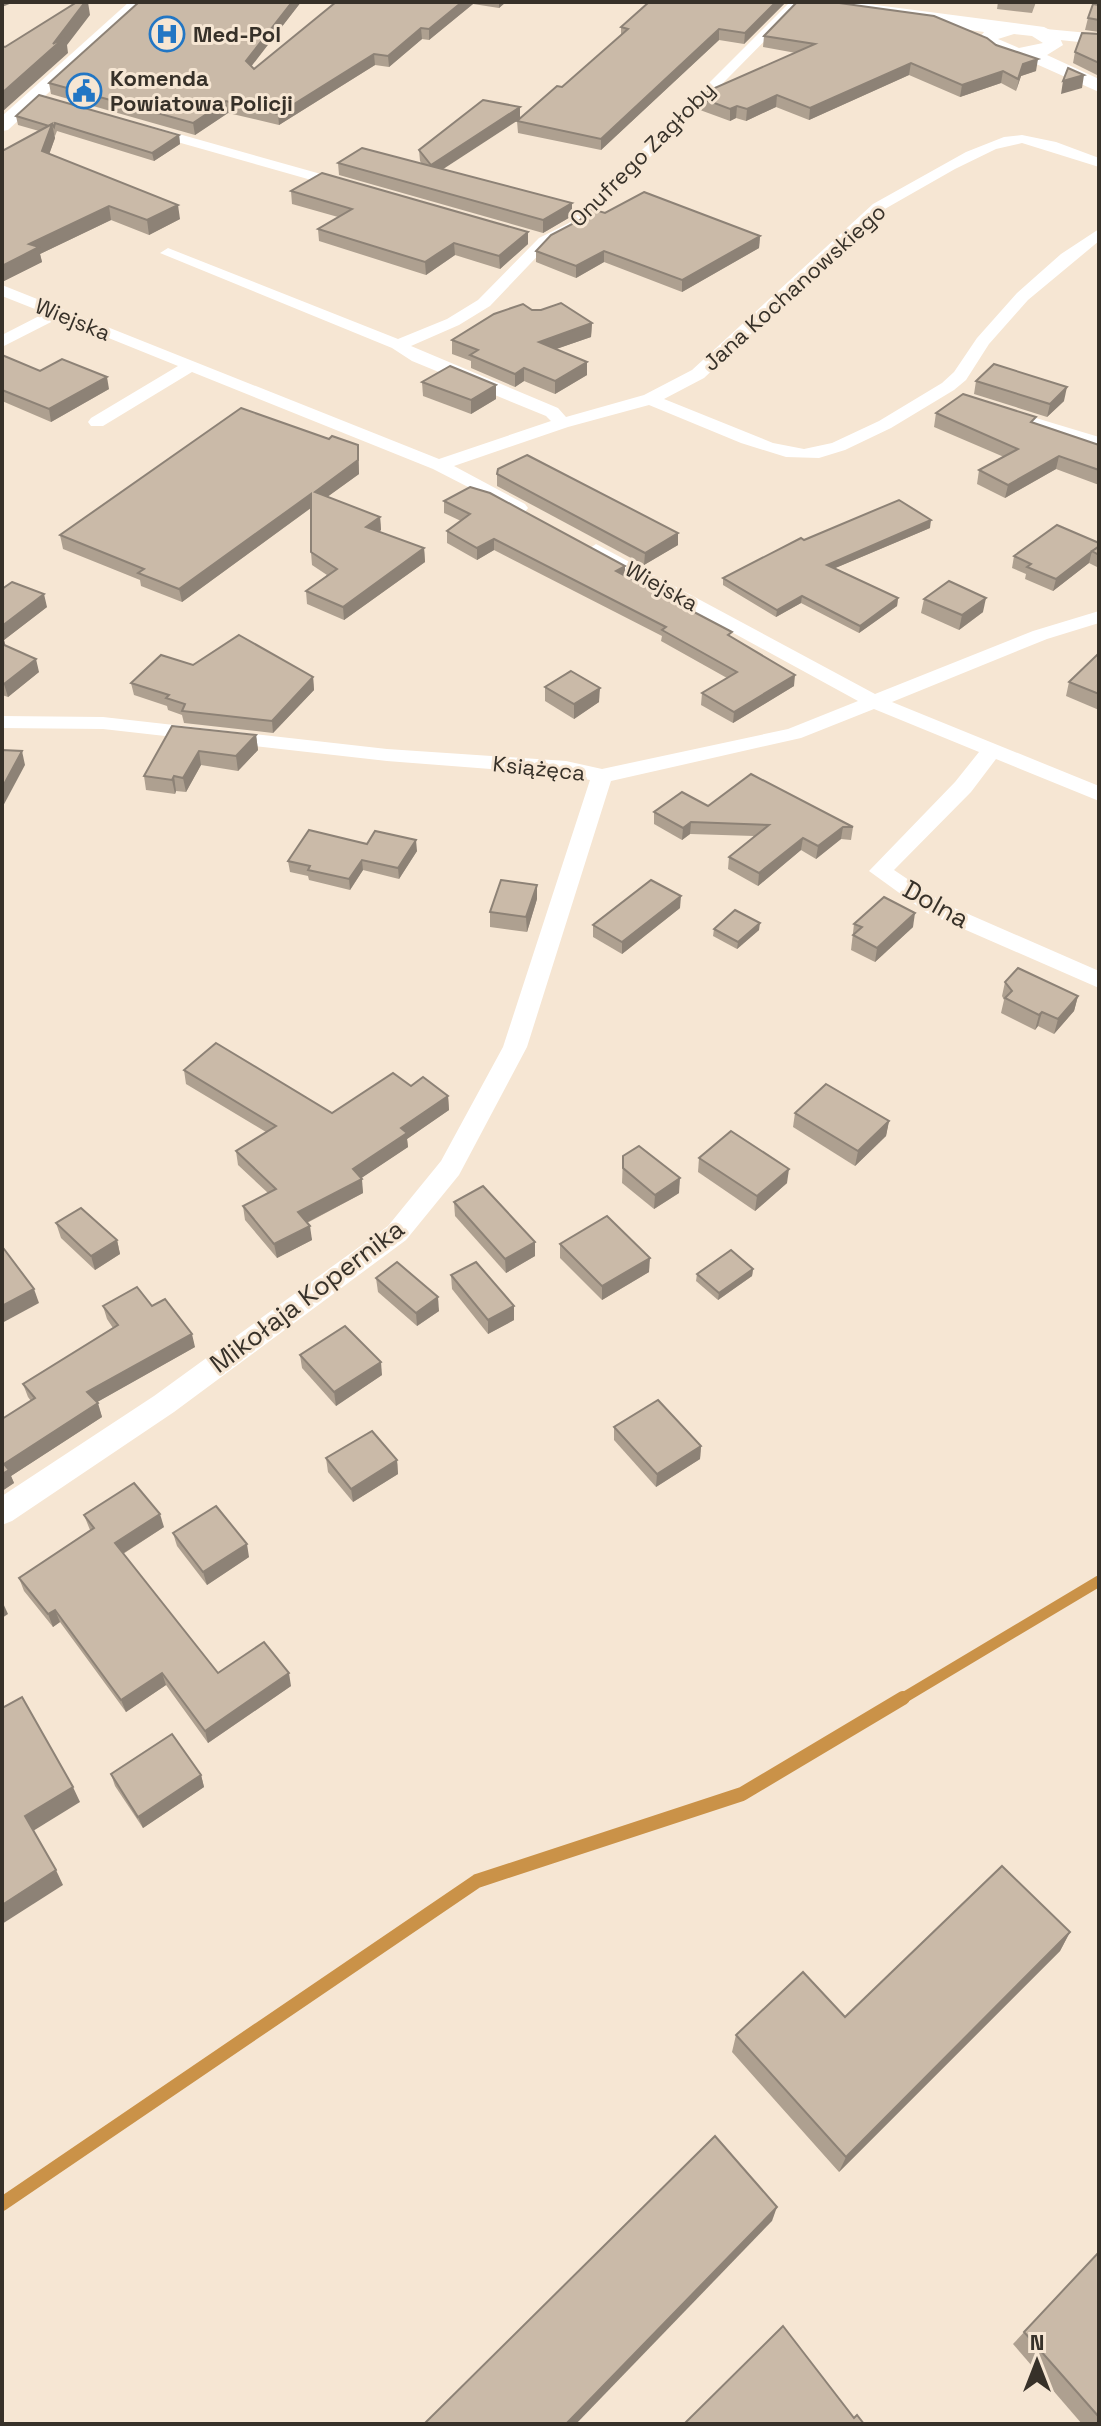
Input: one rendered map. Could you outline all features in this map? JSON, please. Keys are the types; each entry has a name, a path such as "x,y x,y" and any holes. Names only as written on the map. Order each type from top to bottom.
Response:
{"main road":[{"path":"814,2 941,20 996,32 988,40 1001,50 1043,45 1071,72 1099,86"}],"street":[{"path":"2,126 43,100 139,2"},
{"name":"Onufrego Zagłoby","path":"398,345 453,322 484,303 537,239 574,226 797,2"},
{"path":"1043,45 1099,40"},
{"path":"127,123 366,190"},
{"name":"Jana Kochanowskiego","path":"439,465 562,423 650,399 698,374 856,226 906,189 1006,140 1033,141 1099,163"},
{"path":"650,399 782,451 808,455 836,449 949,395 982,343 1028,290 1076,249 1099,234"},
{"path":"168,253 398,345 418,357 552,412 562,423"},
{"name":"Wiejska","path":"2,290 439,465 534,517"},
{"path":"2,342 57,313"},
{"path":"97,422 188,367"},
{"path":"987,407 1099,443"},
{"name":"Wiejska","path":"575,539 875,702 1099,794"},
{"name":"Książęca","path":"2,722 103,723 387,755 566,768 602,776 794,734 1040,635 1099,617"},
{"name":"Dolna","path":"991,751 963,787 880,871 935,908 1099,980"},
{"name":"Mikołaja Kopernika","path":"2,1512 164,1404 397,1233 406,1222 450,1168 515,1047 602,776"}],"building":[{"path":"77,2 85,2 53,44 65,37 2,93 2,46"},
{"path":"139,2 292,2 246,61 254,69 336,2 462,2 429,29 421,28 388,56 374,54 278,114 226,101 193,123 49,83"},
{"path":"649,2 776,2 745,33 719,29 601,139 517,121 557,86 562,87 628,29 621,27"},
{"path":"797,2 832,2 934,16 987,38 996,45 1038,59 1023,64 1018,79 1003,71 962,85 911,63 810,108 777,95 747,109 737,106 730,109 701,98 710,90 815,44 764,36"},
{"path":"1093,4 1099,5 1099,20 1088,18"},
{"path":"1082,33 1099,34 1099,63 1075,52"},
{"path":"1068,68 1084,75 1063,81"},
{"path":"39,95 179,135 152,153 55,123 54,127 16,116"},
{"path":"483,100 520,107 431,165 419,150"},
{"path":"52,124 42,151 178,205 147,220 109,206 29,244 39,247 2,266 2,151"},
{"path":"362,148 572,203 543,220 338,163"},
{"path":"322,173 528,232 499,256 454,243 425,262 318,229 352,209 291,191"},
{"path":"644,192 760,236 682,280 604,251 576,266 536,251 551,235 580,220 592,209 605,213"},
{"path":"561,303 592,323 539,342 587,362 555,381 524,368 515,374 470,355 478,350 452,340 494,314 523,304 532,310 541,310"},
{"path":"2,355 40,371 62,359 107,377 49,409 2,390"},
{"path":"994,364 1067,387 1050,404 976,381"},
{"path":"450,366 496,385 471,400 422,382"},
{"path":"963,394 1036,417 1031,422 1099,445 1099,470 1059,456 1008,485 979,470 1018,449 936,413"},
{"path":"241,408 329,439 332,436 358,445 358,460 315,492 380,517 366,527 424,548 343,607 306,591 337,569 311,552 311,494 179,589 138,573 144,569 60,535"},
{"path":"527,455 678,533 645,553 497,474 498,469"},
{"path":"470,487 490,493 625,566 616,571 732,632 728,635 795,675 734,712 702,693 737,672 662,630 666,627 494,539 477,548 447,531 470,514 444,501"},
{"path":"899,500 931,520 827,565 898,598 860,626 802,596 777,610 723,578 801,538 804,540"},
{"path":"1057,525 1099,543 1099,546 1056,579 1027,567 1031,564 1014,556"},
{"path":"949,581 986,598 962,615 924,599"},
{"path":"12,582 44,594 2,626 2,589"},
{"path":"239,635 313,677 272,721 182,711 185,704 166,698 169,695 131,683 161,655 193,665"},
{"path":"2,644 36,659 4,684 2,683"},
{"path":"1099,653 1099,694 1069,682"},
{"path":"571,671 600,688 574,704 545,687"},
{"path":"172,726 256,735 236,756 199,751 183,778 174,776 172,780 144,776"},
{"path":"2,750 22,751 2,788"},
{"path":"751,774 853,827 843,827 818,846 803,838 759,873 729,857 769,825 691,822 683,828 654,812 682,792 708,806"},
{"path":"309,830 367,844 375,831 416,840 398,868 362,860 349,879 308,870 310,866 288,861"},
{"path":"501,880 537,885 526,917 490,912"},
{"path":"651,880 681,896 622,942 593,925"},
{"path":"884,897 915,913 877,948 853,935 862,927 854,924"},
{"path":"735,910 760,923 738,942 714,929"},
{"path":"1018,968 1078,996 1058,1019 1042,1012 1039,1015 1005,998 1012,991 1005,982"},
{"path":"216,1043 332,1113 393,1073 411,1086 423,1077 448,1096 401,1128 407,1133 353,1169 362,1179 298,1212 310,1226 274,1244 243,1206 276,1189 236,1151 276,1126 184,1070"},
{"path":"826,1084 889,1121 858,1151 795,1113"},
{"path":"731,1131 789,1169 757,1196 699,1158"},
{"path":"639,1146 680,1178 655,1195 623,1168 623,1156"},
{"path":"483,1186 535,1242 505,1259 454,1202"},
{"path":"81,1208 117,1240 91,1256 56,1223"},
{"path":"607,1216 650,1258 602,1286 560,1244"},
{"path":"2,1250 34,1289 2,1306"},
{"path":"731,1250 753,1269 719,1293 697,1274"},
{"path":"397,1262 438,1297 416,1313 376,1278"},
{"path":"476,1262 514,1306 488,1320 451,1275"},
{"path":"137,1287 152,1306 165,1299 192,1334 87,1392 98,1403 4,1464 9,1470 2,1474 2,1419 35,1398 23,1384 118,1325 103,1306"},
{"path":"345,1326 381,1362 334,1392 300,1355"},
{"path":"658,1400 701,1446 657,1474 614,1427"},
{"path":"372,1431 397,1460 351,1489 326,1458"},
{"path":"134,1483 160,1514 115,1543 218,1673 264,1642 289,1673 205,1731 162,1673 121,1700 55,1610 48,1614 19,1578 94,1528 84,1515"},
{"path":"216,1506 247,1544 203,1572 173,1533"},
{"path":"22,1697 73,1787 25,1816 56,1870 2,1905 2,1708"},
{"path":"172,1734 201,1775 138,1817 111,1774"},
{"path":"1002,1866 1070,1932 846,2157 736,2035 803,1972 845,2017"},
{"path":"715,2136 777,2207 566,2424 424,2424"},
{"path":"1099,2252 1099,2417 1024,2332"},
{"path":"783,2326 854,2418 857,2415 864,2424 684,2424"}],"waterway":[{"path":"900,1700 1099,1581"},
{"path":"2,2204 477,1881 742,1794 903,1698"}],"place":[{"name":"Med-Pol","path":"167,34"},
{"name":"Komenda Powiatowa Policji","path":"84,91"}]}
